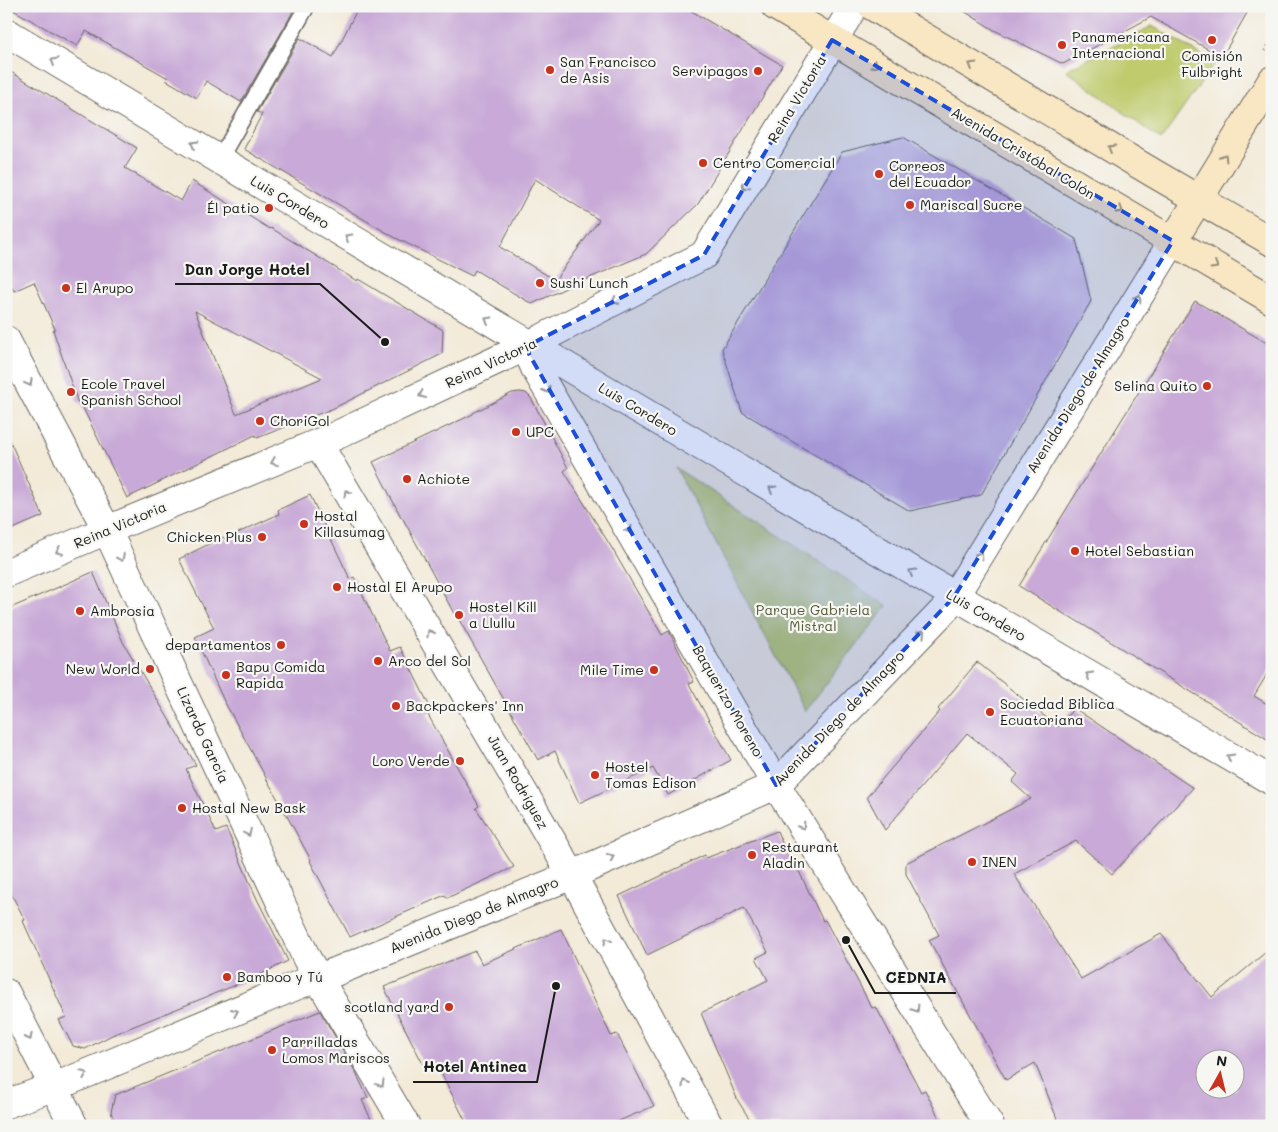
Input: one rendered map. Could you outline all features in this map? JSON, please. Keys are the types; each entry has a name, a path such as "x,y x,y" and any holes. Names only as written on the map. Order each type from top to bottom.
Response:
{"street":[{"name":"Avenida Cristóbal Colón","path":"775,6 1272,300"},
{"name":"Reina Victoria","path":"6,573 318,443 530,345 704,256 854,6"},
{"path":"872,6 1272,242"},
{"name":"Luis Cordero","path":"6,32 954,597 1272,782"},
{"name":"Avenida Diego de Almagro","path":"6,1104 572,875 776,785 944,610 954,597 1272,80"},
{"name":"Lizardo García","path":"6,340 108,530 307,959 406,1126"},
{"name":"Baquerizo Moreno","path":"530,345 529,354 535,368 776,785 990,1126"},
{"name":"Juan Rodríguez","path":"318,443 572,875 709,1126"},
{"path":"6,993 74,1126"}],"lane":[{"path":"219,159 307,6"}],"highlighted area":[{"path":"832,40 1173,241 954,597 776,785 529,354 529,345 704,255"}],"green space":[{"path":"1152,26 1215,63 1161,140 1066,70"},
{"name":"Parque Gabriela Mistral","path":"676,468 887,606 805,711"}],"building":[{"path":"6,6 295,6 241,102 206,81 197,98 166,80 168,78 86,31 77,46"},
{"path":"359,6 683,6 782,65 698,204 646,254 532,304 475,270 472,276 394,237 244,149 262,114 257,112 300,38 333,57","holes":["535,179 599,220 555,280 500,247"]},
{"name":"Panamericana Internacional","path":"956,6 1251,6 1222,57 1151,17 1063,64 994,30"},
{"path":"6,69 137,148 125,168 181,201 192,181 357,281 358,279 443,330 442,354 334,408 257,438 255,435 127,498 80,402 78,403 53,330 55,329 34,282 14,291 6,278","holes":["195,311 322,378 236,414"]},
{"path":"903,137 1076,239 1091,301 981,495 910,511 742,412 722,349 842,152"},
{"path":"1195,301 1272,346 1272,666 1254,696 1272,707 1272,742 1019,586"},
{"path":"512,393 526,393 531,398 568,468 564,471 613,550 662,635 669,631 694,682 689,684 731,760 668,795 653,768 579,803 555,751 538,760 457,619 373,462"},
{"path":"6,432 43,516 6,532"},
{"path":"310,495 350,579 354,577 390,651 400,647 432,711 427,713 479,806 476,808 514,867 447,898 445,895 350,937 311,860 223,699 195,637 214,628 179,559 223,537 225,539 279,514 278,510"},
{"path":"93,572 123,642 196,765 186,769 216,832 226,828 257,899 288,961 253,978 112,1035 85,1049 73,1046 59,1020 66,1017 23,921 25,920 6,884 6,610"},
{"path":"977,662 1058,727 1074,708 1193,788 1112,874 1076,841 1014,874 1081,979 1161,934 1212,997 1272,947 1272,1121 1260,1126 1060,1126 1035,1063 1006,1080 929,940 939,935 906,874 906,863 1031,799 1012,782 1018,774 967,733 885,830 867,797 940,711 938,709"},
{"path":"777,831 791,864 795,863 823,921 825,920 872,1008 876,1007 921,1092 925,1090 943,1126 754,1126 738,1101 701,1013 768,980 756,958 768,952 744,908 647,955 619,896 705,855 706,858"},
{"path":"561,929 611,1036 617,1034 654,1106 607,1126 468,1126 435,1061 424,1066 384,987 475,951 482,964"},
{"path":"320,1011 355,1071 368,1098 362,1100 374,1126 116,1126 111,1112 115,1095"}],"place":[{"name":"Comisión Fulbright","path":"1212,40"},
{"name":"Panamericana Internacional","path":"1062,45"},
{"name":"San Francisco de Asis","path":"550,70"},
{"name":"Servipagos","path":"758,71"},
{"name":"Centro Comercial","path":"703,163"},
{"name":"Correos del Ecuador","path":"879,174"},
{"name":"Mariscal Sucre","path":"910,205"},
{"name":"Él patio","path":"269,208"},
{"name":"Sushi Lunch","path":"540,283"},
{"name":"El Arupo","path":"66,288"},
{"name":"Dan Jorge Hotel","path":"385,342"},
{"name":"Selina Quito","path":"1207,386"},
{"name":"Ecole Travel Spanish School","path":"71,392"},
{"name":"ChoriGol","path":"260,421"},
{"name":"UPC","path":"516,432"},
{"name":"Achiote","path":"407,479"},
{"name":"Hostal Killasumag","path":"304,524"},
{"name":"Chicken Plus","path":"262,537"},
{"name":"Hotel Sebastian","path":"1075,551"},
{"name":"Hostal El Arupo","path":"337,587"},
{"name":"Ambrosia","path":"80,611"},
{"name":"Hostel Kill a Llullu","path":"459,615"},
{"name":"departamentos","path":"281,645"},
{"name":"Arco del Sol","path":"378,661"},
{"name":"New World","path":"150,669"},
{"name":"Mile Time","path":"654,670"},
{"name":"Bapu Comida Rapida","path":"226,675"},
{"name":"Backpackers' Inn","path":"396,706"},
{"name":"Sociedad Biblica Ecuatoriana","path":"990,712"},
{"name":"Loro Verde","path":"460,761"},
{"name":"Hostel Tomas Edison","path":"595,775"},
{"name":"Hostal New Bask","path":"182,808"},
{"name":"Restaurant Aladin","path":"752,855"},
{"name":"INEN","path":"972,862"},
{"name":"CEDNIA","path":"846,940"},
{"name":"Bamboo y Tú","path":"227,977"},
{"name":"Hotel Antinea","path":"556,986"},
{"name":"scotland yard","path":"449,1007"},
{"name":"Parrilladas Lomos Mariscos","path":"272,1050"}]}
